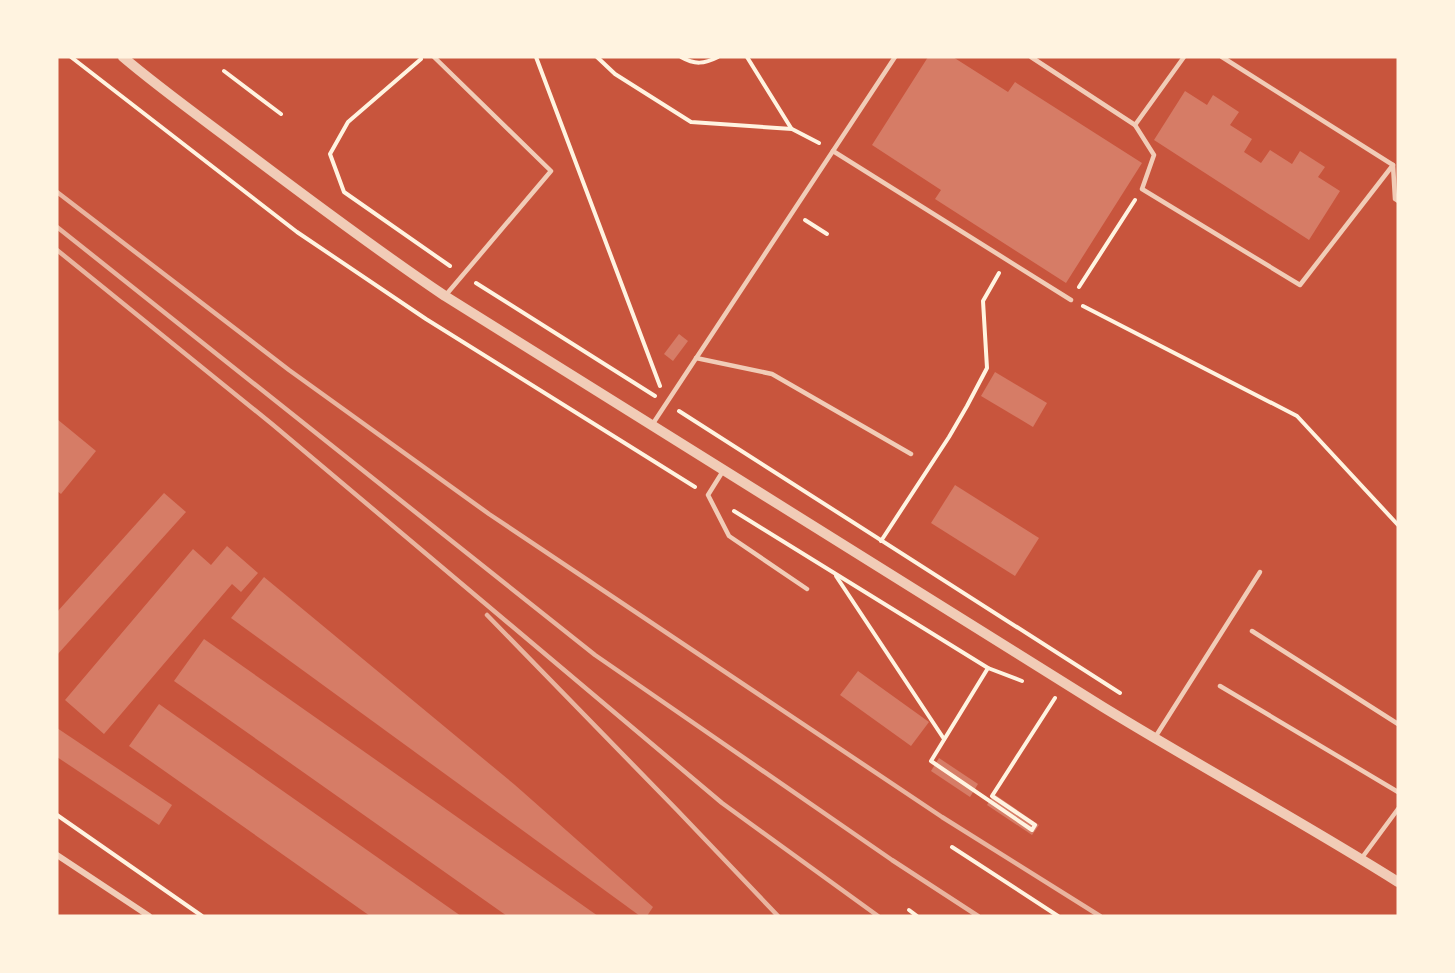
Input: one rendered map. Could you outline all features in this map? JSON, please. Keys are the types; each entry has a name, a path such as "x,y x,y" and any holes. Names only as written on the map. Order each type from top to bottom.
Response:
{"street":[{"path":"123,57 171,96 321,208 445,296 859,557 1154,739 1398,882"},
{"path":"57,855 149,916"}],"lane":[{"path":"434,57 551,171 445,296"},
{"path":"651,426 895,57"},
{"path":"1031,57 1135,125 1154,155 1142,189 1300,285 1393,165"},
{"path":"1135,125 1184,57"},
{"path":"1222,57 1393,165"},
{"path":"833,151 1071,300"},
{"path":"1393,165 1395,199 1398,201"},
{"path":"696,358 772,374 911,454"},
{"path":"723,471 708,495 729,536 807,589"},
{"path":"1154,739 1260,572"},
{"path":"1252,631 1398,724"},
{"path":"1220,686 1398,792"},
{"path":"1361,859 1398,809"}],"path":[{"path":"71,57 297,232 426,319 988,668 930,760 1032,830 1035,825 992,796 1057,695"},
{"path":"424,57 348,122 330,154 344,192 463,276 1123,694"},
{"path":"536,57 666,403"},
{"path":"597,57 615,74 691,122 792,129 833,151"},
{"path":"681,57 692,63 708,62 718,57"},
{"path":"747,57 792,129"},
{"path":"224,71 281,114"},
{"path":"1142,189 1071,300 1297,416 1398,525"},
{"path":"792,212 827,234"},
{"path":"881,541 958,422 987,368 983,301 1006,259"},
{"path":"834,573 944,739"},
{"path":"57,815 202,916"},
{"path":"952,847 1058,916"},
{"path":"909,910 918,916"}],"building":[{"path":"928,57 953,57 1008,92 1015,82 1142,163 1066,283 935,199 941,190 872,145"},
{"path":"1185,91 1207,105 1213,95 1239,112 1230,125 1252,139 1244,152 1261,163 1270,150 1292,164 1300,151 1325,167 1318,177 1340,191 1309,240 1154,140"},
{"path":"679,334 688,341 673,361 664,354"},
{"path":"995,372 1047,403 1033,427 981,396"},
{"path":"57,419 96,451 61,494 57,491"},
{"path":"955,485 1039,538 1015,576 931,523"},
{"path":"164,493 186,512 57,655 57,612"},
{"path":"227,546 258,573 241,592 232,584 104,734 65,700 193,549 211,565"},
{"path":"264,577 515,785 653,907 647,916 640,916 231,618"},
{"path":"204,639 598,916 507,916 174,681"},
{"path":"858,671 929,722 911,746 840,695"},
{"path":"159,704 461,916 370,916 129,746"},
{"path":"57,728 172,805 159,825 57,757"},
{"path":"939,758 978,784 970,797 931,771"},
{"path":"994,794 1039,825 1032,835 987,805"}],"railway":[{"path":"57,192 289,370 489,514 942,817 1100,916"},
{"path":"57,227 595,655 892,860 978,916"},
{"path":"57,250 272,424 722,803 878,916"},
{"path":"487,615 778,916"}]}
